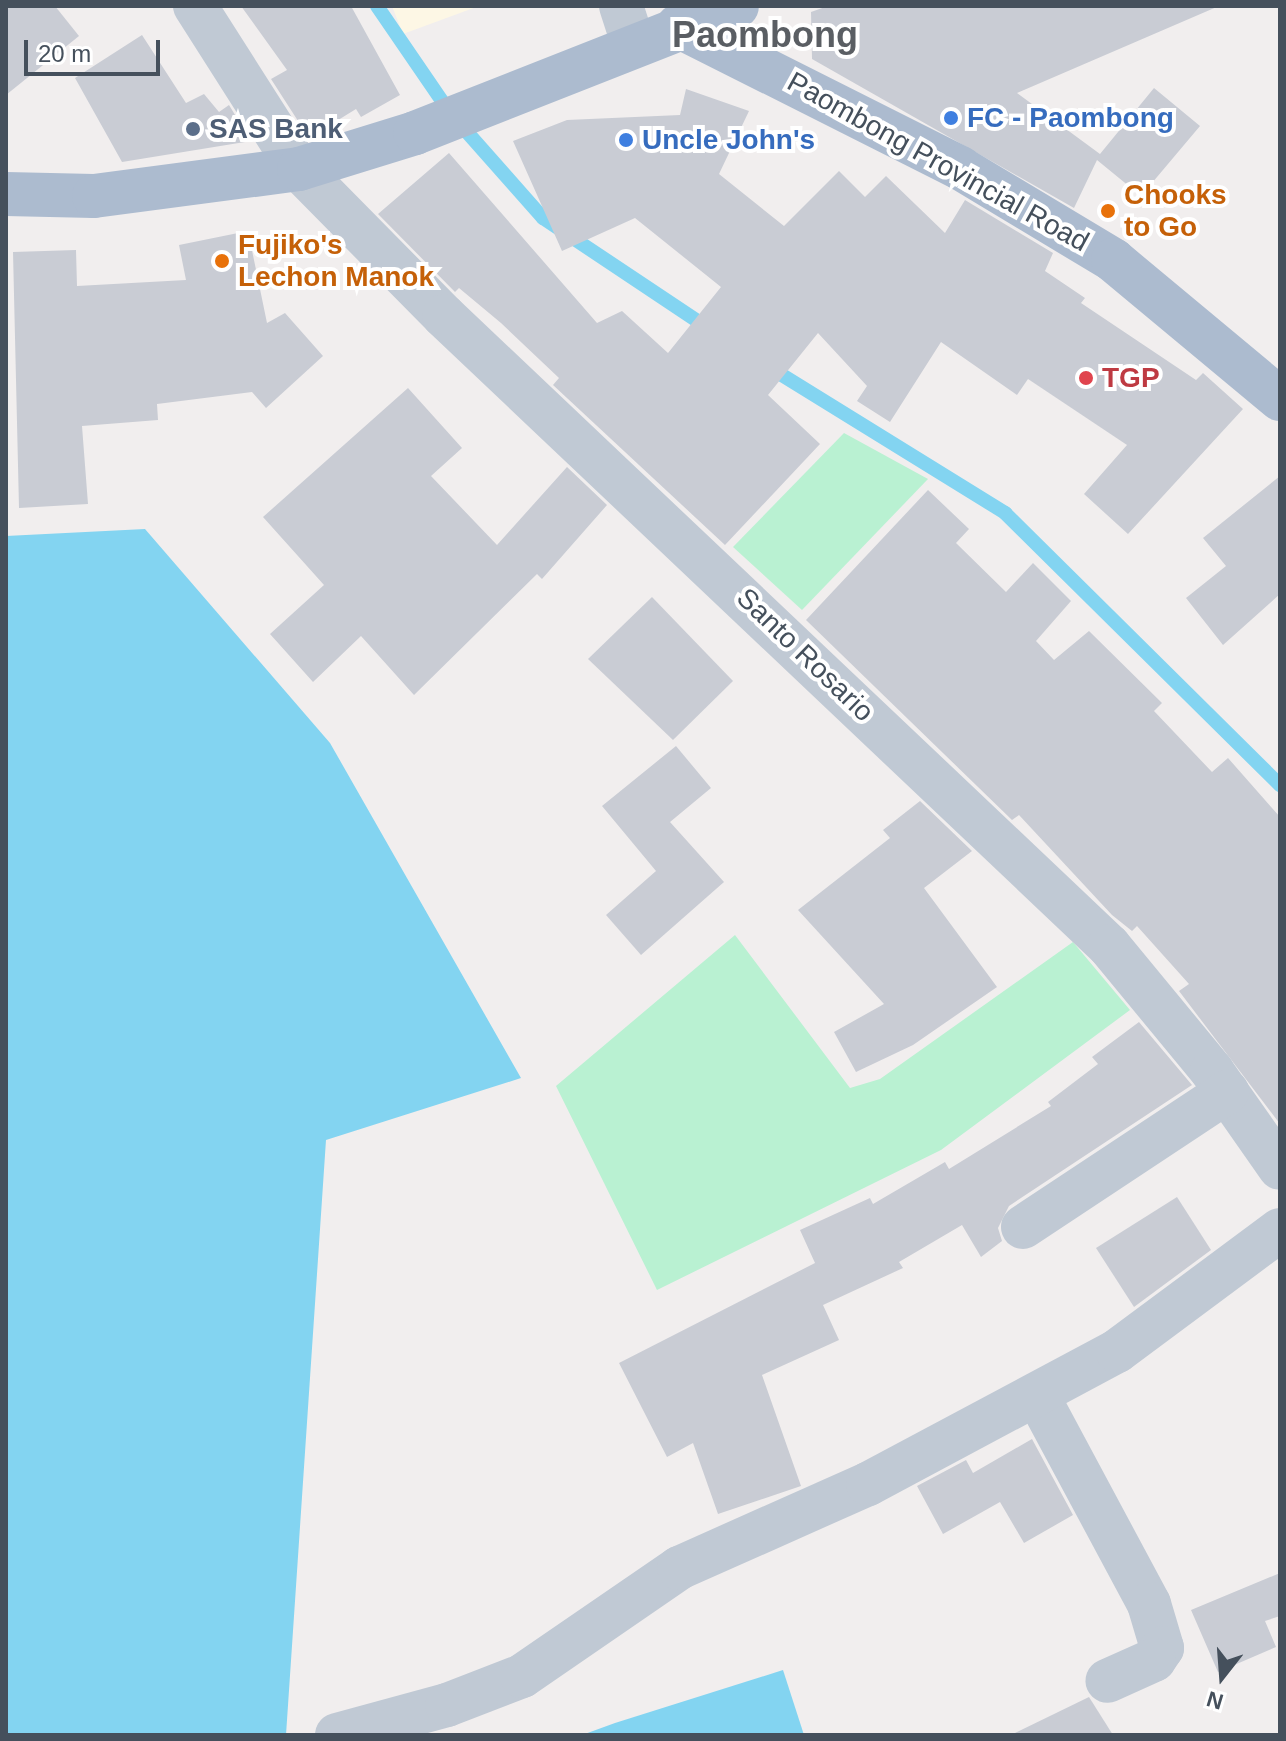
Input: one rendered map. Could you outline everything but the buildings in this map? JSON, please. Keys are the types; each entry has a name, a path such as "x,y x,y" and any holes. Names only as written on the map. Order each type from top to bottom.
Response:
{"main road":[{"path":"6,194 94,196 299,169 415,133 488,103 627,24 678,26 737,6"},
{"name":"Paombong Provincial Road","path":"678,26 960,168 1113,260 1280,399"}],"street":[{"name":"Santo Rosario","path":"195,6 299,169 444,316 1109,946 1227,1092 1280,1168"},
{"path":"1023,1227 1227,1092"},
{"path":"337,1735 447,1705 522,1676 679,1568 868,1484 1117,1351 1280,1230"},
{"path":"1037,1395 1149,1604 1162,1648 1154,1660 1107,1681"}],"shaded area":[{"path":"392,6 479,6 403,34"}],"green space":[{"path":"844,433 928,479 802,610 733,547"},
{"path":"735,935 850,1088 880,1079 1073,942 1130,1010 941,1150 657,1290 556,1086"}],"water":[{"path":"145,529 330,743 521,1078 326,1140 286,1735 6,1735 6,536"},
{"path":"783,1670 804,1735 582,1735 615,1723"}],"waterway":[{"path":"377,6 451,114 543,218 708,328"},
{"path":"769,367 1005,513 1280,785"}],"place":[{"name":"FC - Paombong","path":"951,118"},
{"name":"SAS Bank","path":"193,129"},
{"name":"Uncle John's","path":"626,140"},
{"name":"Chooks to Go","path":"1108,211"},
{"name":"Fujiko's Lechon Manok","path":"222,261"},
{"name":"TGP","path":"1086,378"}],"district":[{"name":"Paombong","path":"765,35"}]}
